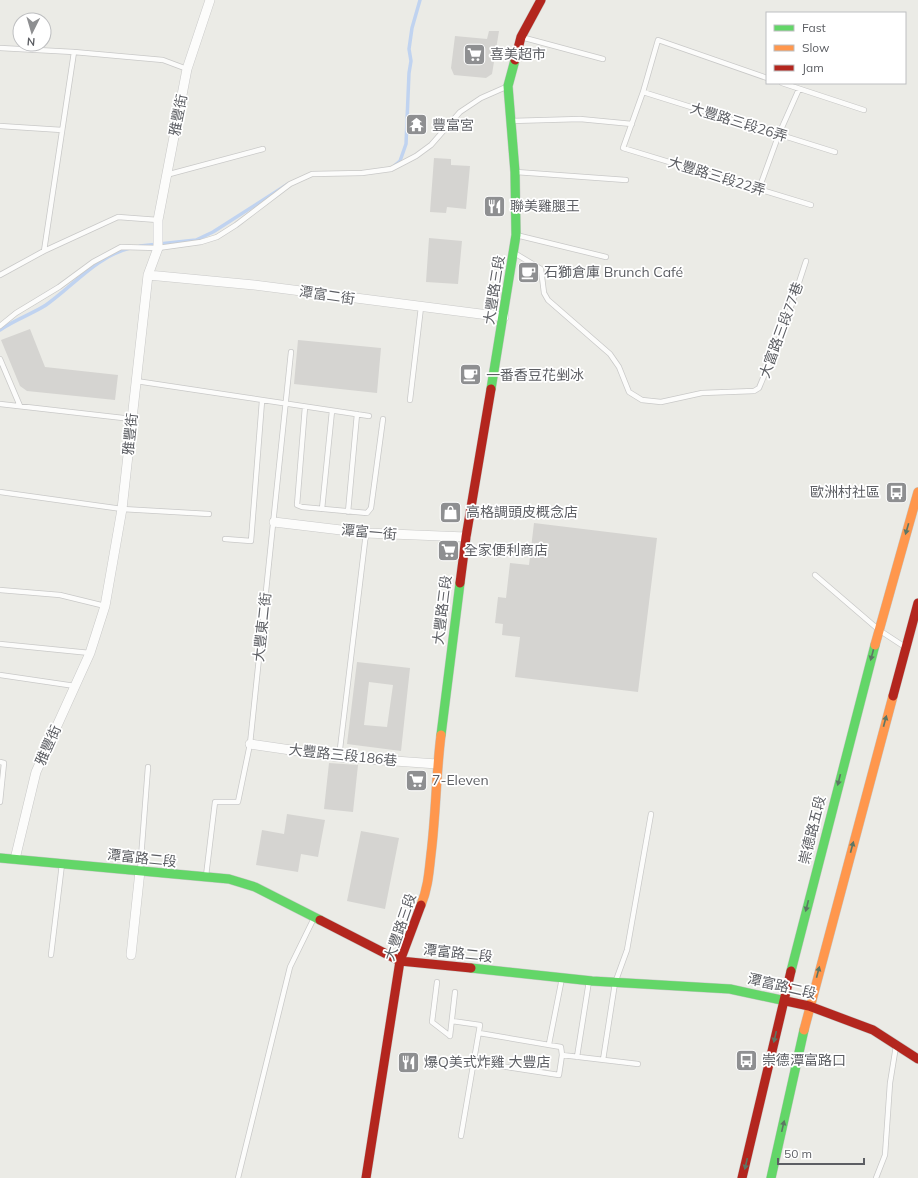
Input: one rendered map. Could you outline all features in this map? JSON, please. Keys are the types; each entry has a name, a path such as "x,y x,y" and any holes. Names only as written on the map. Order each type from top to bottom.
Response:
{"street":[{"name":"雅豐街","path":"16,859 36,772 90,653 106,606 122,509 148,275 158,248 158,220 187,69 210,0"},
{"name":"大豐路三段","path":"366,1178 400,961 427,890 435,823 437,764 466,537 514,253 516,235 515,172 508,86 521,37 541,0"},
{"name":"潭富二街","path":"148,275 254,285 504,317"},
{"name":"崇德路五段","path":"742,1178 783,999 879,630 918,492"},
{"name":"潭富一街","path":"274,522 366,533 466,537"},
{"path":"771,1178 809,1006 918,603"},
{"name":"大豐路三段186巷","path":"250,744 339,757 437,764"},
{"name":"潭富路二段","path":"0,858 229,879 255,887 400,961 589,981 730,989 783,999 809,1006 873,1030 897,1044 918,1059"},
{"path":"130,955 140,872"}],"lane":[{"path":"521,37 603,59"},
{"path":"510,121 580,119 632,124 644,92 658,40 766,78"},
{"path":"0,48 74,52 163,60 187,69"},
{"path":"44,250 74,52"},
{"path":"785,84 864,110"},
{"path":"0,326 16,312 59,287 93,262 121,247 158,248 202,242 217,236 236,225 290,184 312,174 362,173 391,169 416,156 431,145 460,112 481,98 508,86"},
{"path":"760,189 779,134 798,89"},
{"name":"大豐路三段26弄","path":"644,92 836,152"},
{"name":"大豐路三段22弄","path":"632,124 623,148 811,205"},
{"path":"0,126 62,130"},
{"path":"166,175 263,149"},
{"path":"515,172 626,180"},
{"path":"0,275 44,250 118,217 158,220"},
{"path":"516,235 606,257"},
{"name":"大富路三段77巷","path":"514,253 530,260 541,269 544,293 548,300 610,354 619,367 629,392 642,400 661,402 702,393 754,391 759,388 785,325 806,261"},
{"path":"410,400 421,307"},
{"name":"大豐東二街","path":"205,878 215,802 238,802 250,744 291,352"},
{"path":"0,359 20,406"},
{"path":"136,381 285,405 369,416"},
{"path":"225,539 251,541 262,401"},
{"path":"0,404 132,419"},
{"path":"305,407 297,505 322,509 367,513 371,508 383,419"},
{"path":"322,509 332,411"},
{"path":"348,512 357,414"},
{"path":"0,492 122,509 209,514"},
{"path":"339,757 366,533"},
{"path":"814,575 879,630 905,647"},
{"path":"0,590 60,595 106,606"},
{"path":"0,644 90,653"},
{"path":"0,675 75,686"},
{"path":"0,762 4,763 4,770 0,802"},
{"path":"140,872 148,767"},
{"path":"603,1060 615,983 627,950 651,814"},
{"path":"51,955 62,864"},
{"path":"238,1178 290,967 314,918"},
{"path":"549,1044 562,978"},
{"path":"577,1057 589,981"},
{"path":"437,982 432,1022 450,1036 455,992"},
{"path":"452,1021 480,1025 461,1136"},
{"path":"474,1062 558,1076 562,1055 561,1047 479,1033"},
{"path":"876,1178 885,1155 890,1082 897,1044"},
{"path":"562,1055 638,1064"}],"building":[{"name":"喜美超市","path":"489,31 499,31 492,74 486,78 454,75 451,68 455,36 487,39"},
{"path":"434,158 451,159 451,165 470,166 466,209 447,207 446,213 430,212"},
{"path":"429,238 462,241 458,284 426,282"},
{"path":"30,329 45,367 118,375 115,400 27,391 20,386 1,340"},
{"path":"298,340 381,348 377,393 294,384"},
{"path":"534,523 657,538 638,692 515,677 520,637 502,635 503,624 495,623 498,597 506,598 510,563 529,565"},
{"path":"357,662 410,668 401,751 347,744","holes":["369,682 393,685 387,727 364,725"]},
{"path":"329,763 358,765 353,812 324,809"},
{"path":"287,814 325,820 318,857 301,854 298,872 256,865 262,830 284,834"},
{"path":"361,831 399,838 385,909 347,901"}],"waterway":[{"path":"394,166 400,161 406,144 409,73 411,61 409,49 412,28 420,0"},
{"path":"140,246 196,240 213,232 288,184"},
{"path":"0,330 46,305 86,272 107,258 130,248"}],"traffic: fast":[{"path":"491,389 516,235 515,172 508,86 515,60"},
{"path":"441,735 460,583"},
{"path":"791,971 875,645"},
{"path":"0,858 229,879 255,887 320,920"},
{"path":"471,968 592,981 730,989 786,1001"},
{"path":"771,1178 804,1030"}],"traffic: slow":[{"path":"875,645 918,492"},
{"path":"804,1030 893,696"},
{"path":"421,905 427,886 430,867 441,735"}],"traffic: jam":[{"path":"515,60 521,37 541,0"},
{"path":"460,583 466,537 491,389"},
{"path":"893,696 918,603"},
{"path":"366,1178 400,961 421,905"},
{"path":"320,920 400,961 471,968"},
{"path":"742,1178 791,971"},
{"path":"786,1001 809,1006 873,1030 918,1059"}],"place":[{"name":"喜美超市","path":"474,54"},
{"name":"豐富宮","path":"417,125"},
{"name":"聯美雞腿王","path":"494,206"},
{"name":"石獅倉庫 Brunch Café","path":"529,272"},
{"name":"一番香豆花剉冰","path":"471,375"},
{"name":"歐洲村社區","path":"896,492"},
{"name":"高格調頭皮概念店","path":"451,512"},
{"name":"全家便利商店","path":"448,550"},
{"name":"7-Eleven","path":"416,780"},
{"name":"崇德潭富路口","path":"746,1060"},
{"name":"爆Q美式炸雞 大豐店","path":"409,1062"}]}
